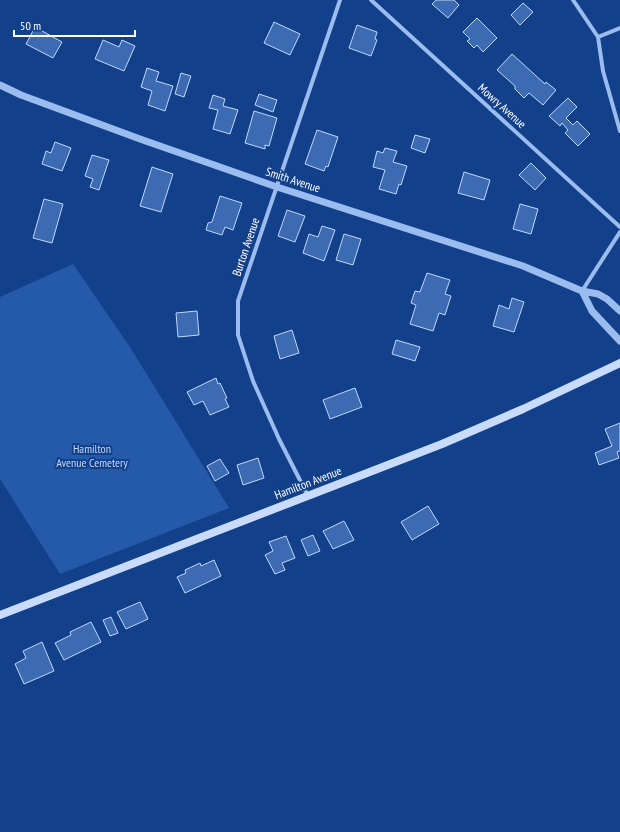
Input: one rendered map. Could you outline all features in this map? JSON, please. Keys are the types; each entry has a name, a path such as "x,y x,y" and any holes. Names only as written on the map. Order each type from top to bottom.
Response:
{"main road":[{"name":"Hamilton Avenue","path":"0,615 469,432 523,409 620,363"}],"street":[{"name":"Burton Avenue","path":"308,496 279,439 253,381 238,335 238,301 340,0"},
{"name":"Mowry Avenue","path":"370,0 620,227"},
{"path":"573,0 598,37 603,71 620,131"},
{"path":"598,37 620,28"},
{"name":"Smith Avenue","path":"0,84 21,95 277,187 556,278 582,291 607,299 620,311"},
{"path":"620,232 582,291 592,311 620,341"}],"green space":[{"name":"Hamilton Avenue Cemetery","path":"73,264 130,347 229,508 60,574 0,479 0,297"}],"building":[{"path":"436,0 454,0 459,5 448,18 432,4"},
{"path":"523,3 533,12 520,25 511,15"},
{"path":"477,18 497,38 483,52 477,45 474,48 467,41 470,39 463,32"},
{"path":"274,22 300,34 290,55 264,43"},
{"path":"357,25 377,32 375,39 377,40 371,56 349,48"},
{"path":"35,27 62,42 53,58 26,44"},
{"path":"103,40 119,47 122,40 135,46 124,71 95,59"},
{"path":"512,54 545,84 546,82 556,90 543,105 529,93 524,98 515,89 515,86 497,70"},
{"path":"147,68 159,72 156,81 173,86 165,111 148,105 152,91 141,87"},
{"path":"181,73 191,76 184,97 175,94"},
{"path":"259,94 277,100 273,112 255,105"},
{"path":"213,95 225,99 223,106 238,110 230,134 213,129 218,110 209,108"},
{"path":"568,98 577,107 566,118 573,125 577,121 590,134 578,146 565,133 568,130 562,123 560,126 549,116"},
{"path":"254,111 277,118 269,146 265,145 265,149 245,143"},
{"path":"317,130 338,137 328,167 326,166 324,171 305,164"},
{"path":"415,135 430,139 425,153 411,148"},
{"path":"55,142 71,148 62,171 42,164 46,151 51,153"},
{"path":"385,148 397,151 393,162 407,166 401,185 399,184 396,194 379,189 385,170 373,167 377,151 383,153"},
{"path":"92,155 109,160 99,190 90,187 93,179 85,176"},
{"path":"531,163 546,178 535,190 519,175"},
{"path":"152,167 173,174 161,212 140,206"},
{"path":"464,172 490,180 484,200 458,193"},
{"path":"220,196 242,203 233,230 225,227 222,235 206,230 208,223 212,222"},
{"path":"44,199 63,204 52,243 33,238"},
{"path":"520,204 538,209 531,234 513,229"},
{"path":"287,210 305,216 295,242 278,236"},
{"path":"322,226 335,230 324,261 303,253 309,234 318,237"},
{"path":"344,234 361,239 353,265 336,260"},
{"path":"427,273 450,280 445,294 451,296 445,315 439,313 433,331 410,324 416,305 411,303 415,291 420,292"},
{"path":"512,298 524,302 514,332 493,326 499,305 509,309"},
{"path":"197,311 199,335 178,337 176,313"},
{"path":"292,330 299,353 280,359 274,336"},
{"path":"396,340 420,347 415,361 392,354"},
{"path":"216,378 227,398 225,399 229,407 210,415 203,401 194,405 187,392"},
{"path":"355,388 362,407 330,419 323,400"},
{"path":"620,423 620,451 617,452 619,458 599,465 595,453 612,446 605,429"},
{"path":"258,458 264,478 243,485 237,465"},
{"path":"220,459 229,473 215,481 207,466"},
{"path":"428,506 439,524 412,540 401,522"},
{"path":"344,521 354,540 333,549 323,531"},
{"path":"313,535 320,551 308,556 301,540"},
{"path":"286,536 295,558 282,563 285,570 275,574 265,555 273,551 269,542"},
{"path":"214,560 221,576 185,593 177,577 186,573 185,570 200,563 201,566"},
{"path":"140,602 148,619 126,629 117,612"},
{"path":"111,617 118,633 110,636 103,620"},
{"path":"91,622 101,642 64,660 55,643 71,635 70,632"},
{"path":"42,642 54,671 24,684 15,664 26,658 23,651"}]}
